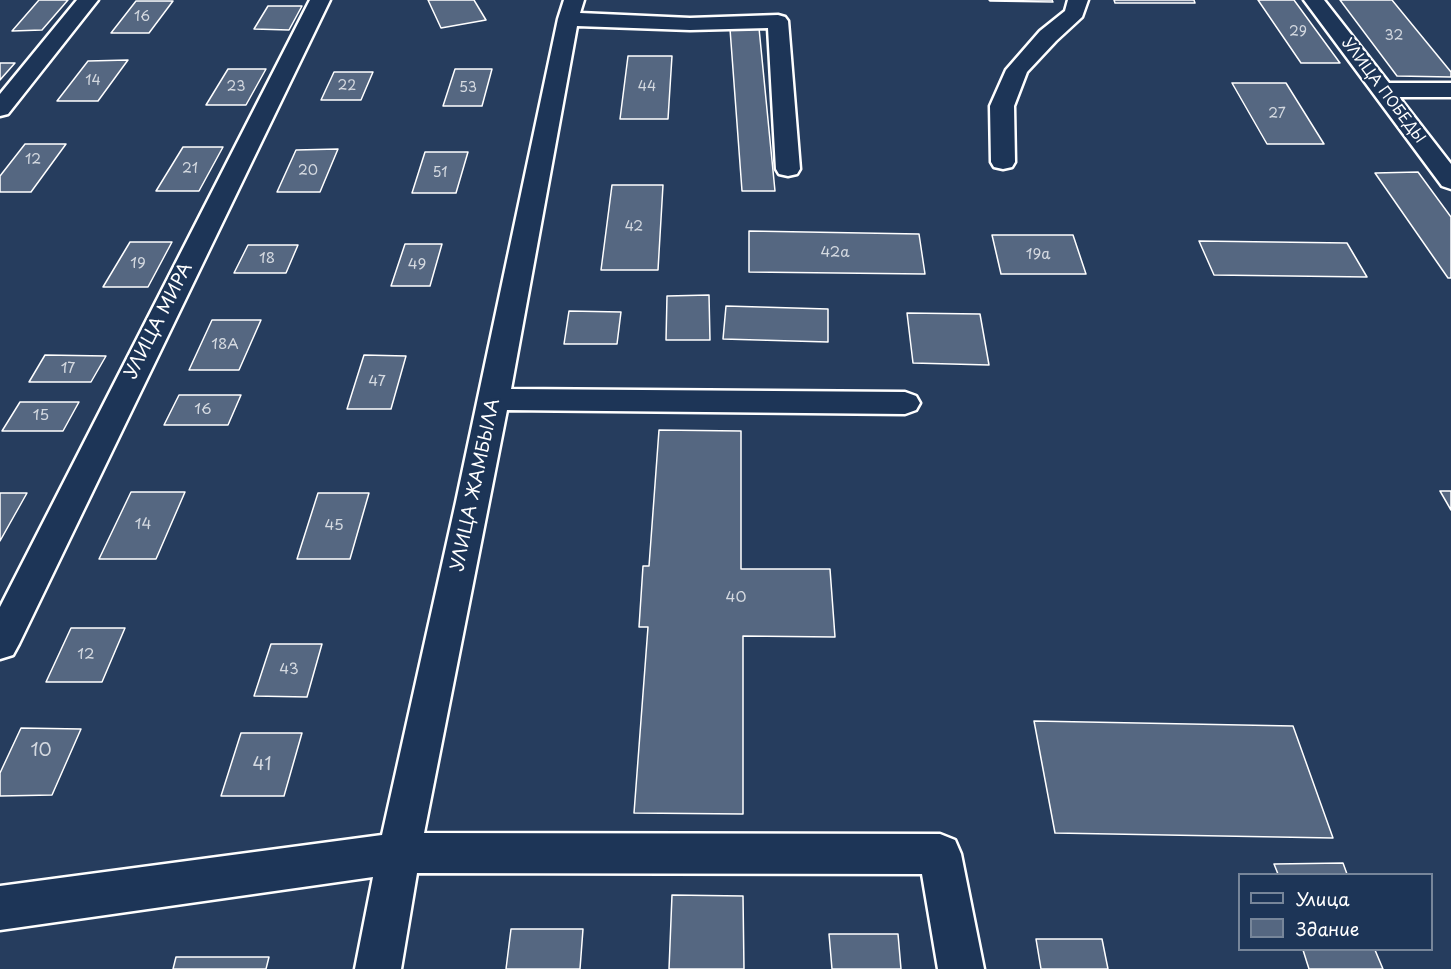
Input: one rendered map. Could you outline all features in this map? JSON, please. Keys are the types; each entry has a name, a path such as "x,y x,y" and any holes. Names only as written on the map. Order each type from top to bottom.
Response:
{"street":[{"path":"0,109 88,0"},
{"name":"УЛИЦА МИРА","path":"0,644 320,0"},
{"path":"1003,162 1002,106 1017,70 1048,36 1075,13 1078,0"},
{"name":"УЛИЦА ПОБЕДЫ","path":"1314,0 1451,181"},
{"path":"571,10 690,24 778,21 788,169"},
{"name":"УЛИЦА ЖАМБЫЛА","path":"378,969 399,853 494,399 571,10"},
{"path":"1382,90 1451,90"},
{"path":"494,399 905,403"},
{"path":"0,908 399,853 940,854 961,969"}],"building":[{"path":"39,0 68,0 42,30 12,31"},
{"path":"428,0 474,0 486,20 441,28"},
{"path":"1052,0 1053,2 990,1"},
{"path":"1114,0 1194,0 1195,3 1115,3"},
{"path":"1258,0 1294,0 1340,63 1301,63"},
{"path":"1340,0 1392,0 1451,72 1451,77 1397,76"},
{"path":"136,1 173,1 149,33 111,33"},
{"path":"268,6 302,6 289,30 254,29"},
{"path":"759,28 775,191 742,191 730,29"},
{"path":"628,56 672,56 668,119 620,119"},
{"path":"128,60 98,101 57,101 88,61"},
{"path":"0,63 15,63 0,80"},
{"path":"228,69 266,69 246,105 206,105"},
{"path":"455,69 492,69 482,106 443,106"},
{"path":"334,72 373,72 361,100 321,100"},
{"path":"1232,83 1286,83 1324,144 1267,144"},
{"path":"25,144 66,144 31,192 0,192 0,176"},
{"path":"183,147 223,147 199,191 156,191"},
{"path":"338,149 320,192 277,192 296,150"},
{"path":"425,152 468,152 456,193 412,193"},
{"path":"1418,172 1451,217 1451,278 1448,278 1375,173"},
{"path":"612,185 663,185 658,270 601,270"},
{"path":"749,231 919,234 925,274 749,272"},
{"path":"992,235 1073,235 1086,274 1001,274"},
{"path":"1199,241 1347,243 1367,277 1214,275"},
{"path":"130,242 172,242 148,287 103,287"},
{"path":"405,244 442,244 430,286 391,286"},
{"path":"248,245 298,245 286,273 234,273"},
{"path":"709,295 710,340 666,340 667,296"},
{"path":"726,306 828,309 828,342 723,339"},
{"path":"569,311 621,312 617,344 564,344"},
{"path":"907,313 980,314 989,365 913,363"},
{"path":"212,320 261,320 239,370 189,370"},
{"path":"45,355 106,356 91,382 29,382"},
{"path":"364,355 406,356 391,409 347,409"},
{"path":"179,395 241,395 228,425 164,425"},
{"path":"20,402 79,402 63,431 2,431"},
{"path":"659,430 741,431 741,569 830,569 835,637 743,636 743,814 634,813 648,627 639,627 643,566 649,566"},
{"path":"1440,491 1451,491 1451,510"},
{"path":"131,492 185,492 156,559 99,559"},
{"path":"0,493 27,493 0,541"},
{"path":"318,493 369,493 350,559 297,559"},
{"path":"71,628 125,628 102,682 46,682"},
{"path":"271,644 322,644 307,697 254,696"},
{"path":"1034,721 1293,726 1333,838 1055,833"},
{"path":"21,728 81,729 52,795 0,796 0,773"},
{"path":"241,733 302,733 284,796 221,796"},
{"path":"1343,863 1347,873 1278,873 1274,864"},
{"path":"672,895 743,896 744,969 669,969"},
{"path":"511,929 583,929 580,969 506,969"},
{"path":"829,934 898,934 901,969 832,969"},
{"path":"1036,939 1102,939 1108,969 1041,969"},
{"path":"1303,951 1375,951 1383,969 1309,969"},
{"path":"176,957 269,957 266,969 173,969"}]}
